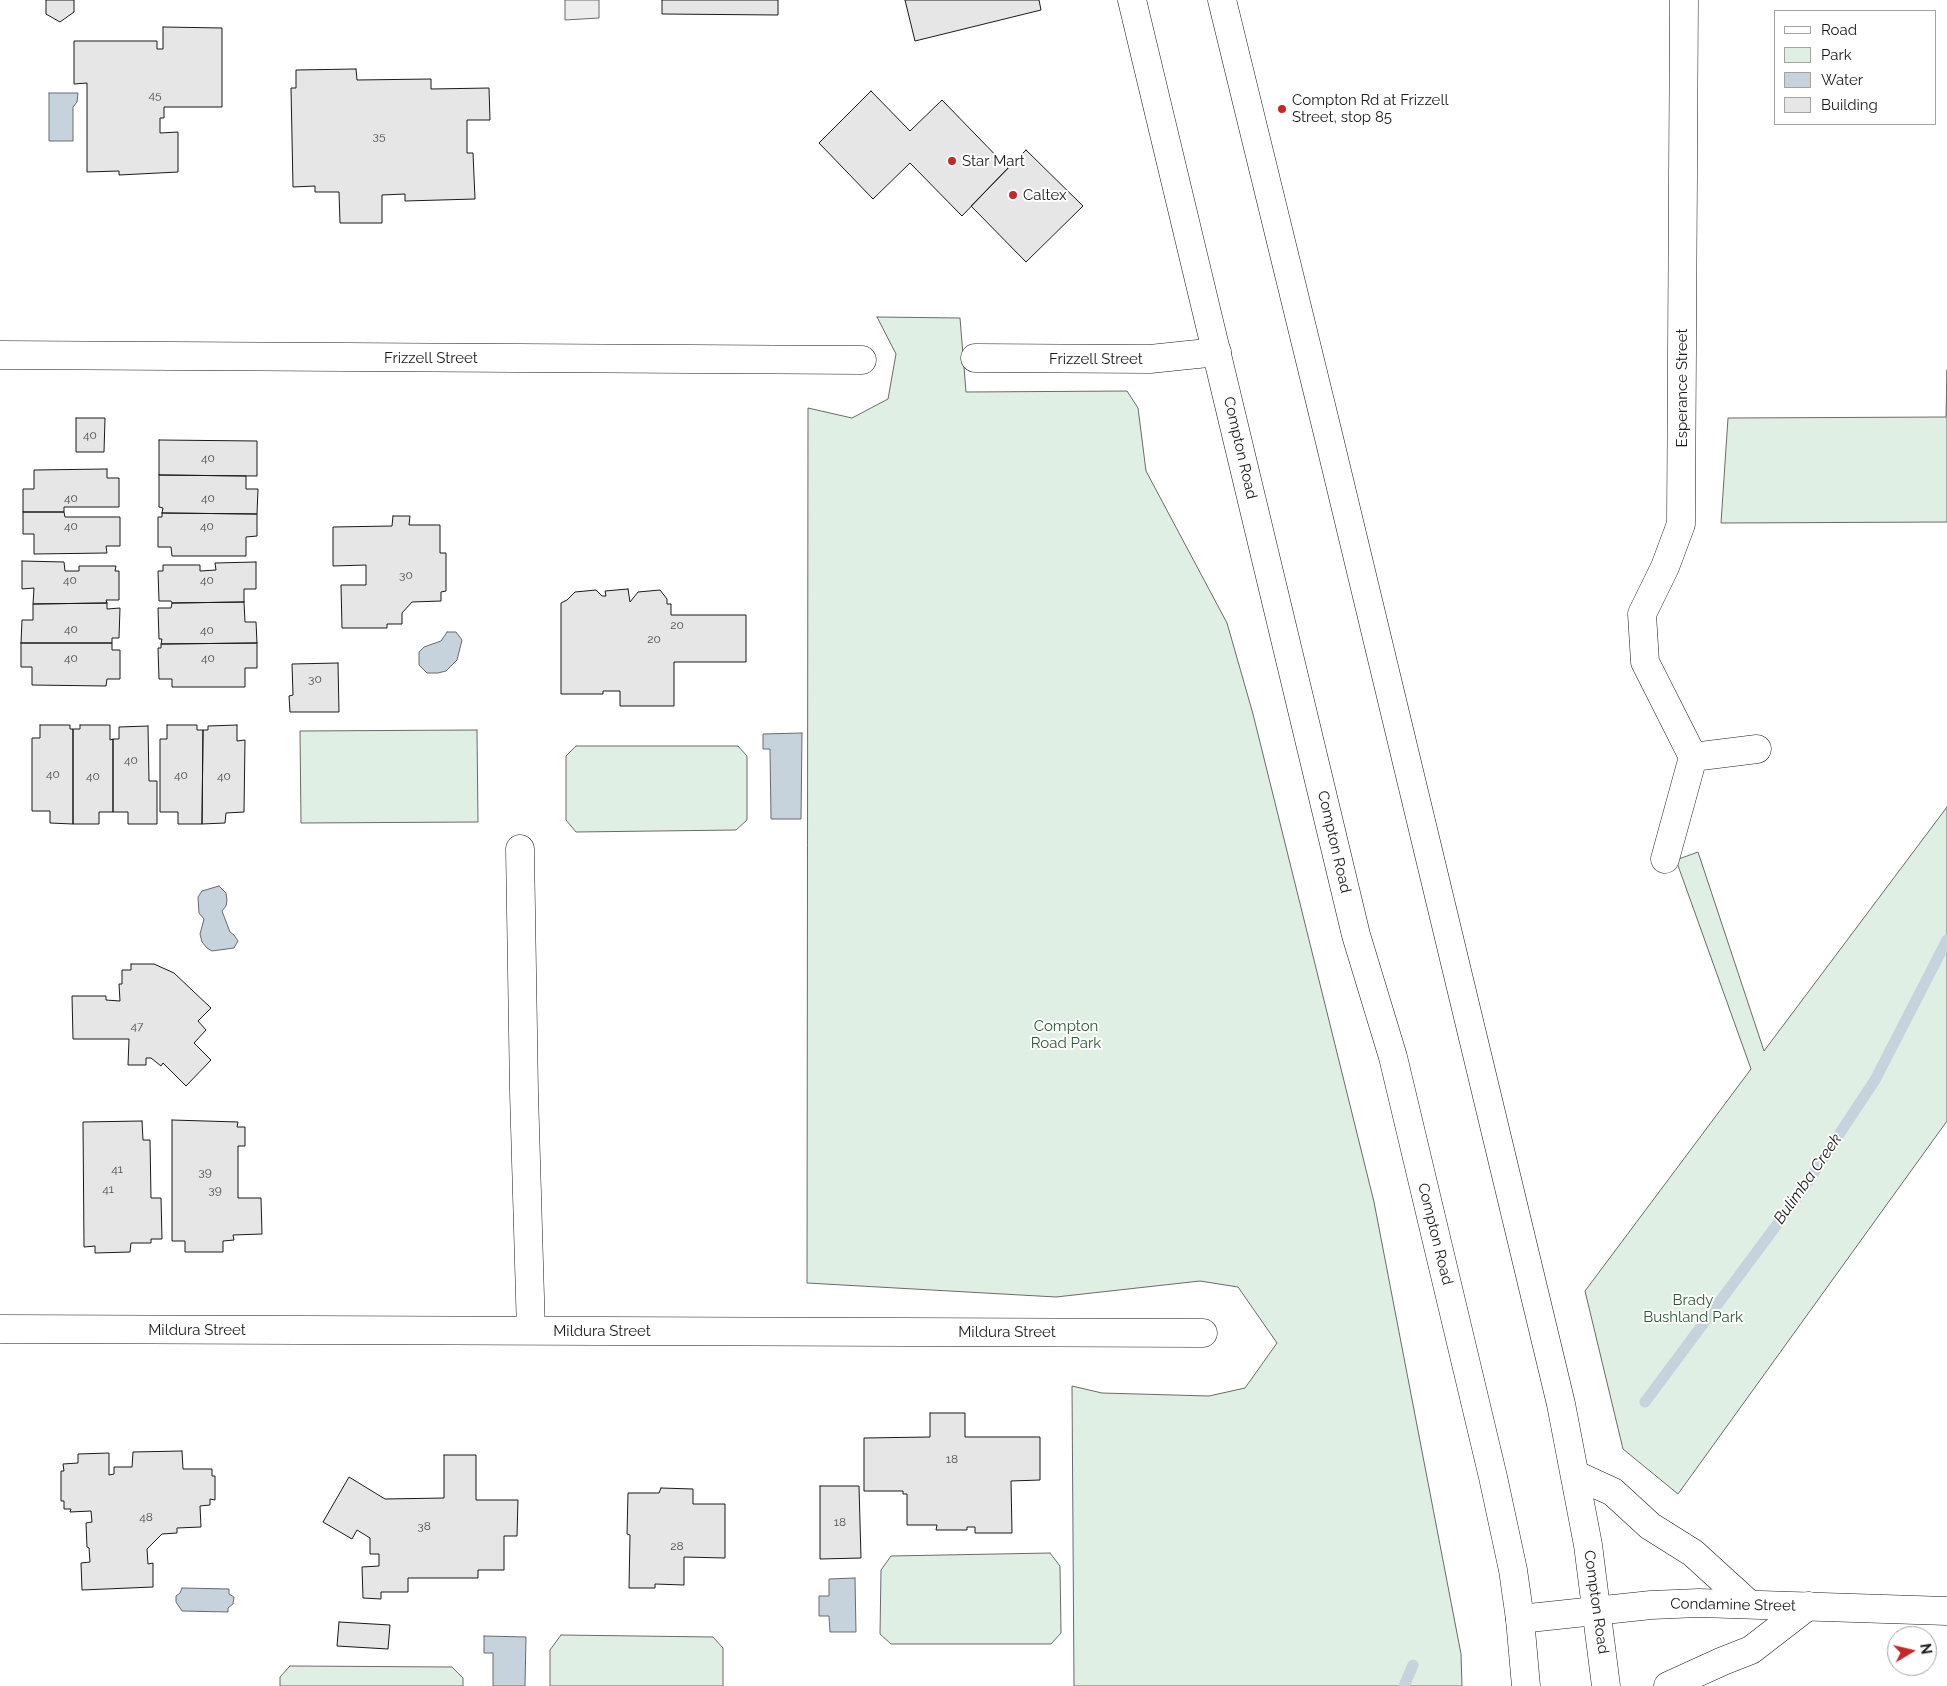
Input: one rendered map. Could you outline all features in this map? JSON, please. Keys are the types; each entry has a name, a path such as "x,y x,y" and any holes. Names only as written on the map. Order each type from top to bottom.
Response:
{"street":[{"name":"Compton Road","path":"1132,0 1356,935 1393,1057 1469,1371 1504,1527 1520,1619 1526,1686"},
{"name":"Compton Road","path":"1222,0 1537,1301 1576,1475 1598,1611 1606,1686"},
{"name":"Esperance Street","path":"1684,0 1681,524 1665,567 1642,614 1645,662 1693,757"},
{"name":"Frizzell Street","path":"975,358 1150,358 1217,352"},
{"name":"Frizzell Street","path":"0,355 862,360"},
{"path":"1665,860 1693,757 1757,749"},
{"path":"520,849 524,1092 531,1331"},
{"name":"Mildura Street","path":"0,1329 1203,1333"},
{"path":"1576,1475 1613,1492 1650,1526 1693,1553 1749,1604"},
{"name":"Condamine Street","path":"1520,1619 1668,1604 1749,1604 1947,1611"},
{"path":"1668,1686 1751,1650 1808,1606"}],"green space":[{"name":"Compton Road Park","path":"877,317 960,318 966,392 1127,391 1138,408 1146,471 1227,623 1253,714 1374,1202 1461,1654 1462,1686 1074,1686 1072,1386 1102,1393 1209,1396 1245,1388 1277,1343 1238,1287 1200,1281 1056,1297 807,1283 808,408 852,418 888,399 896,354"},
{"path":"1947,370 1947,522 1721,523 1728,418 1946,417"},
{"path":"477,730 478,822 301,823 300,731"},
{"path":"576,746 738,746 747,756 747,820 736,830 576,832 566,820 566,756"},
{"name":"Brady Bushland Park","path":"1947,807 1947,1121 1678,1494 1623,1449 1585,1291 1751,1069 1676,860 1698,852 1764,1051"},
{"path":"1050,1553 1060,1566 1061,1633 1051,1644 891,1644 880,1634 881,1570 891,1556"},
{"path":"561,1635 713,1637 723,1648 723,1686 550,1686 550,1650"},
{"path":"290,1666 452,1667 463,1678 463,1686 280,1686 280,1677"}],"shaded area":[{"path":"565,0 599,0 599,18 565,20"}],"water":[{"path":"49,93 78,93 77,102 73,107 73,141 49,141"},
{"path":"447,632 456,632 462,640 457,660 446,671 427,673 419,665 419,652 424,647 441,641"},
{"path":"802,733 801,819 771,819 770,749 763,749 763,734"},
{"path":"219,886 226,893 227,900 226,906 222,911 230,932 238,941 234,948 212,951 202,942 200,934 204,919 199,913 198,897 202,891"},
{"path":"855,1578 856,1632 830,1632 829,1616 819,1616 819,1596 829,1596 829,1579"},
{"path":"182,1588 229,1589 229,1594 234,1597 233,1604 228,1608 228,1612 182,1611 176,1602 176,1596"},
{"path":"484,1636 526,1637 525,1686 493,1686 493,1653 484,1653"}],"building":[{"path":"46,0 74,0 74,12 60,22 46,14"},
{"path":"662,0 778,0 778,15 662,14"},
{"path":"905,0 1039,0 1041,10 915,41"},
{"path":"163,27 222,28 222,107 164,107 164,118 160,118 160,133 178,132 178,172 119,175 119,171 87,172 87,83 74,84 74,41 157,41 157,49 163,49"},
{"path":"356,69 357,80 431,79 431,89 489,88 490,120 467,120 467,153 473,153 475,199 405,201 405,194 382,195 382,223 340,223 339,192 315,192 315,186 293,187 291,88 296,88 296,70"},
{"path":"871,91 910,131 942,100 1008,168 962,216 910,163 873,199 819,143"},
{"path":"1026,150 1083,206 1026,262 971,206"},
{"path":"76,418 105,418 104,452 76,452"},
{"path":"159,440 257,441 257,476 159,475"},
{"path":"107,469 107,478 119,478 119,507 64,507 64,512 23,512 23,489 34,489 34,470"},
{"path":"159,475 246,476 246,489 258,489 257,514 162,513 163,508 159,507"},
{"path":"23,512 64,512 65,517 120,517 120,546 106,546 107,553 34,554 34,534 23,534"},
{"path":"162,513 257,514 257,536 246,537 246,556 172,556 171,547 158,547 158,517 162,517"},
{"path":"393,516 410,516 409,525 440,525 440,553 446,553 446,591 441,592 441,601 412,602 402,613 402,624 387,624 387,628 342,628 341,585 366,585 366,565 333,566 333,527 392,526"},
{"path":"22,561 64,562 65,571 79,571 79,566 116,566 115,571 119,571 119,600 106,600 107,603 33,604 34,588 22,589"},
{"path":"256,562 256,589 244,589 244,602 172,603 171,601 159,601 158,571 163,571 163,565 200,565 200,571 216,570 215,563"},
{"path":"628,589 630,602 638,592 660,590 667,599 667,604 671,604 671,615 746,615 746,662 674,662 674,706 620,706 620,691 603,691 603,694 561,694 561,603 575,592 596,590 602,596 606,596 605,591"},
{"path":"244,602 245,622 256,622 257,643 161,644 162,639 159,639 158,608 171,608 172,603"},
{"path":"107,603 107,609 120,608 119,638 112,638 112,643 21,643 22,620 33,620 33,604"},
{"path":"21,643 112,643 112,650 120,650 120,679 107,679 106,686 32,685 32,667 21,667"},
{"path":"257,643 257,668 245,668 245,687 172,687 172,679 159,679 158,648 161,648 161,644"},
{"path":"338,663 339,712 290,712 289,696 293,695 292,664"},
{"path":"40,725 70,725 70,729 73,729 73,824 50,823 50,811 32,811 32,738 40,738"},
{"path":"80,725 110,725 110,740 113,739 113,812 99,812 99,824 73,824 73,729 80,729"},
{"path":"167,725 197,725 197,730 203,730 202,824 178,824 178,812 160,812 160,739 167,739"},
{"path":"237,725 237,741 245,740 244,812 226,813 225,823 202,824 203,730 208,730 208,726"},
{"path":"148,726 149,781 157,781 157,824 128,824 128,812 113,812 113,739 119,739 119,727"},
{"path":"131,964 154,964 174,973 211,1008 198,1021 206,1030 194,1043 211,1060 186,1086 163,1063 161,1066 151,1058 146,1058 146,1065 128,1065 129,1039 73,1039 72,996 106,996 106,1000 120,1001 119,984 122,984 122,970 131,970"},
{"path":"172,1120 238,1122 237,1127 245,1127 245,1146 238,1146 238,1198 261,1198 262,1234 233,1235 234,1240 223,1241 223,1252 185,1252 185,1241 172,1241"},
{"path":"142,1121 143,1140 150,1140 151,1198 161,1198 162,1239 151,1239 151,1243 131,1243 130,1252 95,1253 95,1246 84,1247 83,1122"},
{"path":"930,1413 965,1413 965,1437 1040,1437 1040,1480 1011,1481 1012,1533 975,1533 975,1527 967,1527 967,1530 936,1530 937,1525 907,1525 907,1494 903,1494 903,1491 864,1491 864,1438 930,1437"},
{"path":"182,1451 183,1469 212,1469 212,1476 215,1476 215,1500 210,1499 210,1505 200,1506 201,1527 177,1528 177,1533 162,1534 147,1549 148,1564 153,1563 153,1587 82,1590 81,1563 90,1562 86,1523 92,1522 91,1511 70,1512 71,1509 64,1509 64,1501 61,1501 61,1471 64,1471 63,1464 78,1463 78,1454 109,1453 109,1475 114,1474 114,1467 132,1467 133,1452"},
{"path":"444,1455 476,1455 476,1500 518,1500 517,1536 504,1536 504,1570 478,1570 478,1578 408,1578 408,1592 381,1592 381,1599 363,1598 362,1567 379,1566 379,1554 370,1554 370,1538 357,1530 352,1539 323,1522 349,1477 385,1499 444,1498"},
{"path":"820,1486 859,1486 861,1558 820,1559"},
{"path":"661,1488 693,1489 693,1504 725,1504 725,1558 684,1557 684,1585 655,1584 655,1588 629,1588 630,1535 627,1534 628,1493 659,1493"},
{"path":"339,1622 390,1625 388,1649 337,1646"}],"waterway":[{"name":"Bulimba Creek","path":"1645,1402 1799,1195 1875,1080 1947,940"},
{"name":"Bulimba Creek","path":"1404,1686 1413,1665"}],"place":[{"name":"Compton Rd at Frizzell Street, stop 85","path":"1282,109"},
{"name":"Star Mart","path":"952,161"},
{"name":"Caltex","path":"1013,195"}]}
